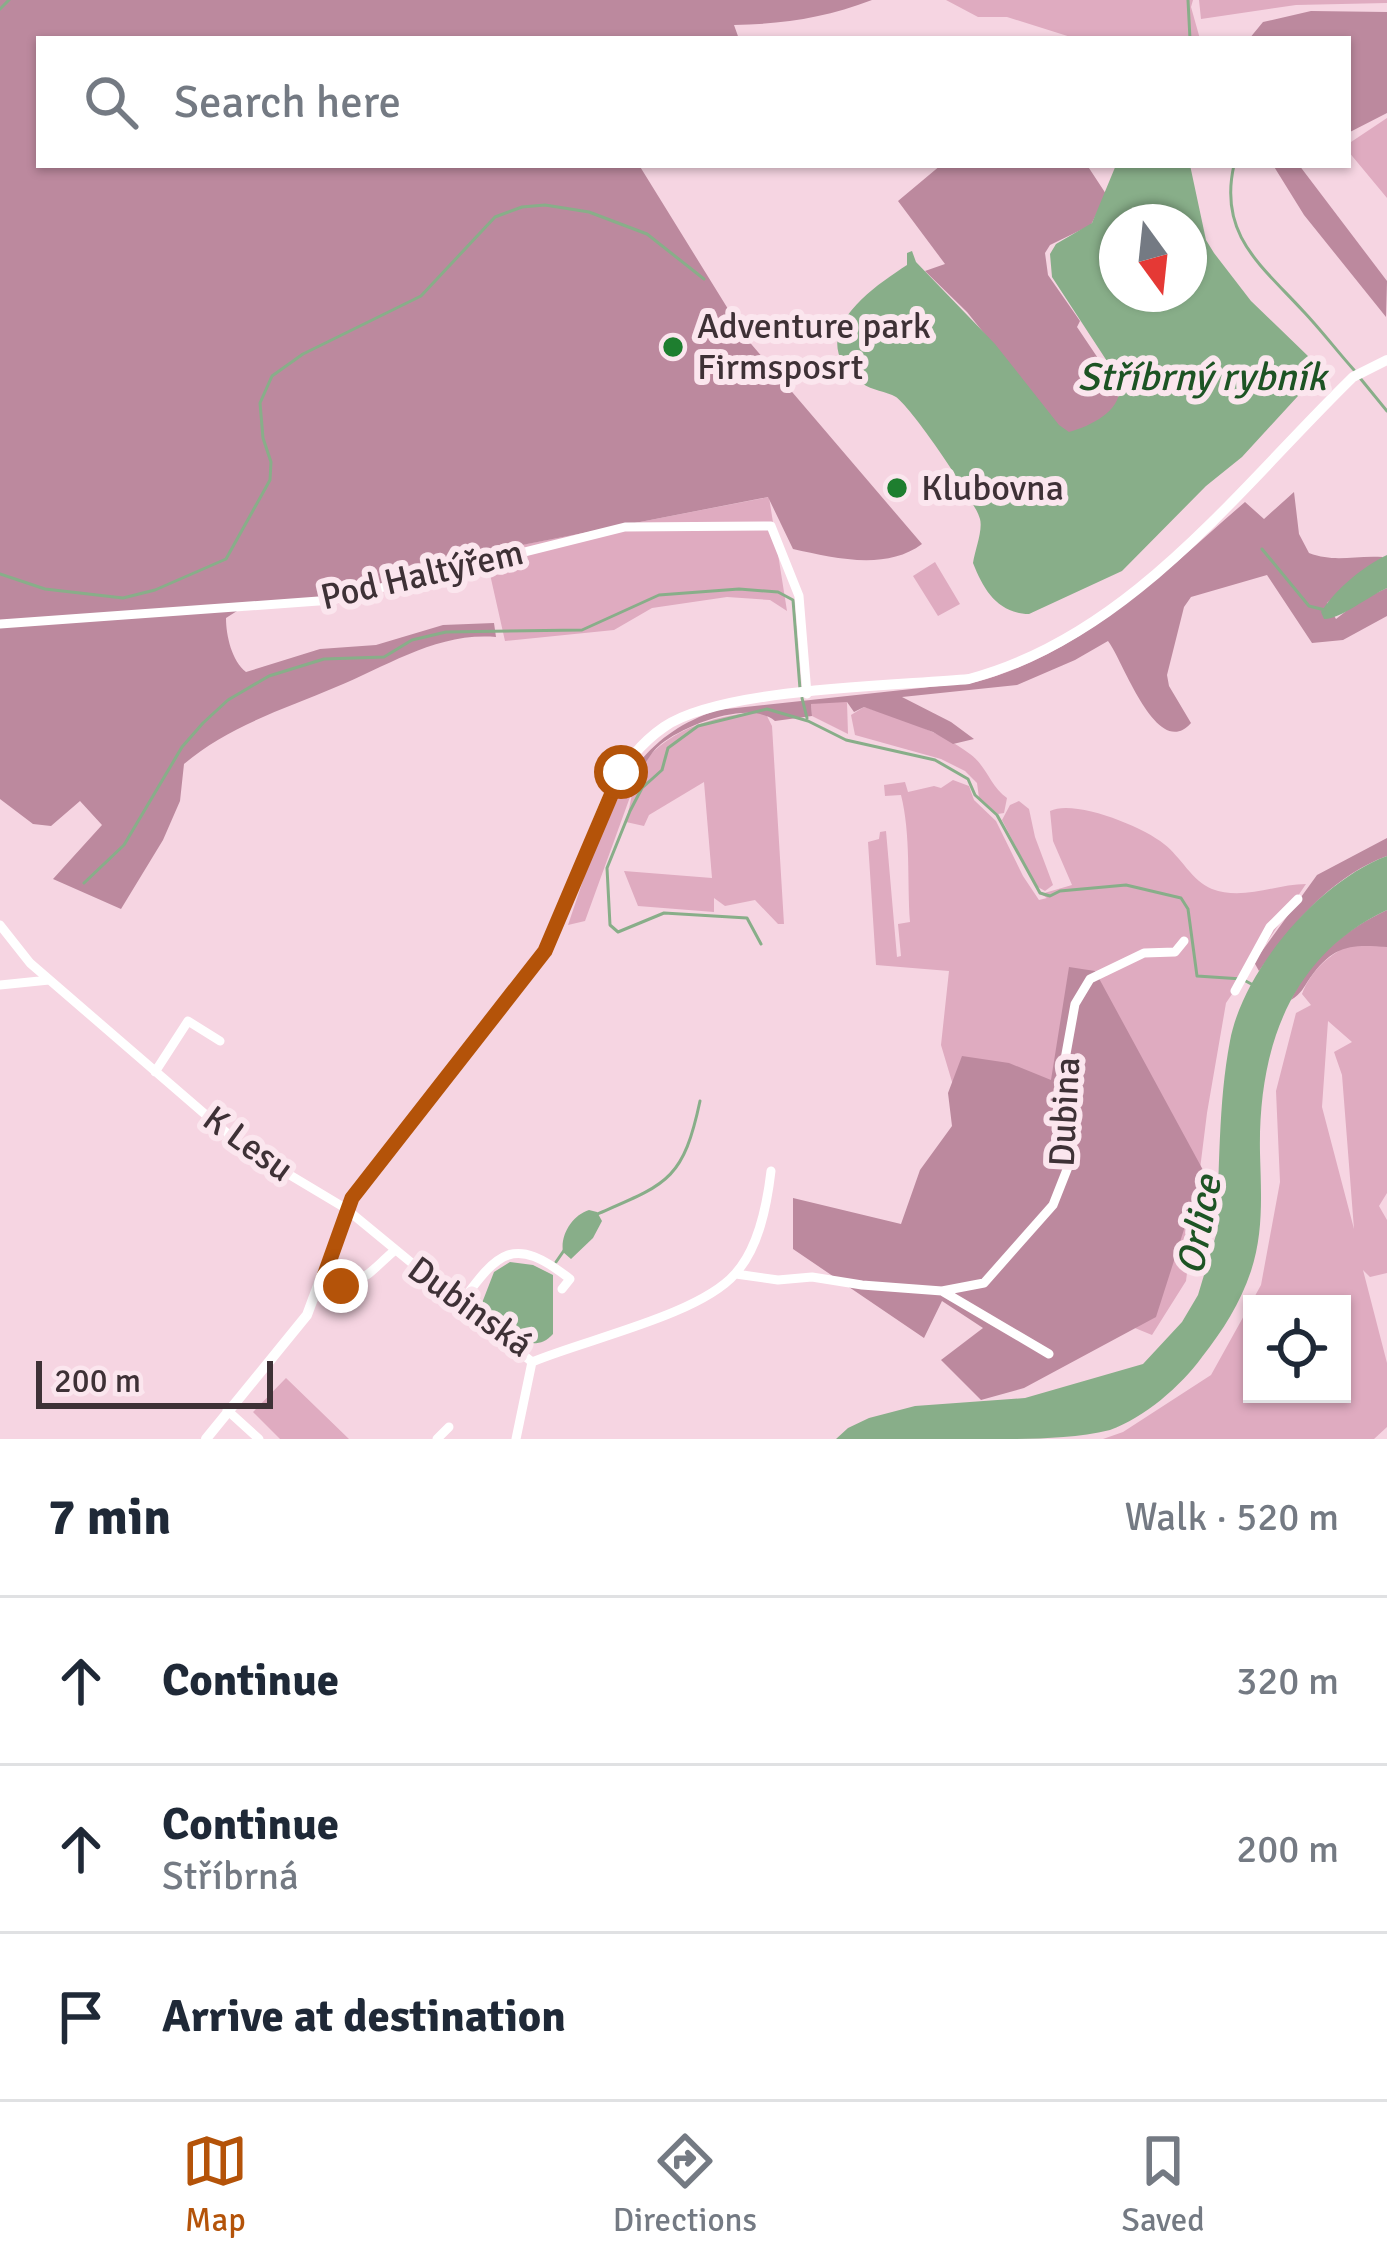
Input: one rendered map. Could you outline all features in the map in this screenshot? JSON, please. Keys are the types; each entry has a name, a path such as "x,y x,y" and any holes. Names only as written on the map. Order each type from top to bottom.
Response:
{"street":[{"path":"206,1439 307,1315 345,1208 545,951 611,789 640,749 664,727 698,710 969,679 1007,669 1075,633 1149,580 1358,373 1387,360"},
{"name":"Pod Haltýřem","path":"0,624 332,600 625,527 771,526 799,596 807,694"},
{"path":"1239,983 1270,927 1298,899"},
{"name":"K Lesu","path":"0,925 49,980 243,1147 345,1208"},
{"name":"Dubina","path":"736,1274 942,1291 984,1283 1053,1205 1068,1167 1064,1087 1069,1036 1076,1004 1090,979 1144,953 1175,952 1184,941"},
{"path":"0,986 49,980"},
{"path":"155,1072 188,1021 220,1041"},
{"path":"736,1274 767,1204 771,1171"},
{"name":"Dubinská","path":"345,1208 532,1363 702,1302 736,1274"},
{"path":"323,1279 341,1286 362,1280 394,1251"},
{"path":"460,1304 484,1271 505,1253 520,1251 545,1259 570,1279 562,1289"},
{"name":"Dubina","path":"942,1291 1049,1354"},
{"path":"517,1439 532,1363"},
{"path":"227,1410 259,1439"},
{"path":"437,1439 449,1427"}],"shaded area":[{"path":"0,0 872,0 804,19 734,25 738,36 36,36 36,168 641,168 746,338 922,544 876,560 793,549 768,497 486,552 486,568 349,597 237,611 226,618 227,632 246,672 320,649 376,645 443,625 494,623 496,637 453,640 413,652 257,720 201,751 184,764 180,801 163,840 121,909 53,879 102,825 80,801 51,826 33,824 0,799"},
{"path":"946,0 1193,0 1199,36 1067,36 1007,17 978,17"},
{"path":"1199,0 1387,3 1296,5 1201,19"},
{"path":"1311,11 1387,12 1387,113 1351,131 1351,36 1251,36 1263,22"},
{"path":"1387,118 1387,198 1351,155 1351,142"},
{"path":"937,168 1089,168 1106,194 1091,225 1050,245 1045,253 1048,275 1080,321 1077,327 1114,382 1119,381 1113,409 1068,434 1059,427 967,312 925,271 945,264 898,201"},
{"path":"1275,168 1301,168 1387,281 1386,317 1304,215"},
{"path":"1294,492 1299,534 1309,553 1383,557 1327,603 1336,619 1387,588 1387,616 1343,640 1312,643 1267,575 1191,597 1184,607 1167,675 1191,723 1178,731 1166,729 1142,704 1108,641 1017,685 902,697 974,739 953,744 864,707 854,712 847,702 811,704 812,716 775,721 750,713 702,722 661,744 638,775 636,766 663,739 717,710 976,682 1015,669 1052,652 1120,608 1245,502 1264,519"},
{"path":"769,497 787,611 770,600 727,597 652,608 614,630 505,641 485,552"},
{"path":"935,562 960,604 938,616 913,576"},
{"path":"847,702 848,734 812,716 811,704"},
{"path":"864,707 919,726 970,754 1007,798 1004,813 998,814 979,798 977,783 965,771 941,759 855,735 851,715"},
{"path":"765,712 772,726 784,924 778,924 755,900 725,906 714,898 714,912 638,906 624,871 712,878 704,782 649,815 644,826 626,822 638,774 647,759 692,727"},
{"path":"953,780 969,786 974,800 996,821 1039,900 1047,898 1041,894 1072,885 1053,841 1050,811 1061,808 1091,811 1140,830 1164,844 1212,889 1247,893 1306,884 1226,1003 1186,1281 1152,1335 1091,1310 958,1102 941,1045 949,971 876,965 868,842 879,839 880,832 886,831 897,957 901,956 898,924 910,922 904,810 901,795 885,796 884,785 905,782 908,792 941,788"},
{"path":"627,781 634,786 585,921 568,925 596,842"},
{"path":"1019,801 1029,809 1053,885 1045,891 1036,886 1002,820 1010,805"},
{"path":"1387,838 1387,856 1348,876 1314,904 1259,971 1254,962 1317,875"},
{"path":"1387,910 1387,947 1353,947 1335,953 1291,1000 1308,971 1331,947"},
{"path":"1361,943 1387,947 1387,1193 1379,1206 1387,1220 1387,1273 1370,1277 1363,1270 1387,1363 1387,1427 1374,1439 1103,1439 1123,1432 1211,1375 1243,1317 1243,1403 1351,1403 1351,1295 1255,1295 1280,1182 1276,1091 1296,1013 1311,1005 1302,994 1318,968 1333,955","holes":["1328,1021 1352,1042 1334,1052 1342,1075 1354,1229 1322,1107"]},
{"path":"1069,967 1095,971 1203,1170 1156,1317 1024,1388 981,1400 941,1360 983,1328 942,1301 924,1338 793,1249 793,1198 901,1224 920,1170 952,1126 948,1093 962,1056 1009,1063 1051,1080"},
{"path":"286,1378 349,1439 280,1439 253,1412"}],"water":[{"name":"Stříbrný rybník","path":"1115,168 1191,168 1198,204 1100,204"},
{"name":"Stříbrný rybník","path":"1099,206 1099,312 1207,312 1207,242 1251,301 1312,362 1309,384 1242,457 1206,486 1122,571 1029,614 1009,610 987,591 973,563 980,519 928,435 904,404 866,386 845,366 838,349 847,317 907,265 907,253 912,251 916,262 995,344 1059,425 1069,432 1089,425 1118,398 1118,378 1052,277 1050,254 1056,244 1092,223"},
{"path":"1387,555 1387,588 1324,619 1321,612 1342,587"},
{"path":"1387,856 1387,910 1353,929 1326,953 1303,980 1273,1043 1261,1115 1261,1212 1255,1256 1230,1316 1184,1379 1136,1418 1096,1433 1036,1439 836,1439 869,1418 915,1406 1025,1398 1143,1364 1182,1322 1198,1295 1216,1235 1226,1065 1250,986 1267,958 1311,907 1361,868"},
{"path":"589,1210 597,1212 602,1221 593,1238 571,1259 563,1252 566,1232"},
{"path":"510,1262 533,1265 553,1275 553,1334 544,1341 524,1342 514,1337 482,1303 494,1272"}],"waterway":[{"path":"0,9 9,0"},
{"path":"1188,0 1190,36"},
{"path":"1234,168 1232,211 1247,247 1354,370"},
{"path":"0,574 45,589 123,598 155,590 226,559 270,480 260,403 272,376 303,354 421,296 495,217 545,205 589,212 647,234 704,279"},
{"path":"1360,378 1387,411"},
{"path":"1262,549 1309,606 1325,610"},
{"path":"84,883 124,845 182,747 203,723 228,700 269,676 324,659 384,657 412,640 446,632 582,630 659,595 739,589 778,592 793,600 800,689"},
{"path":"802,698 807,718"},
{"path":"761,944 747,918 664,913 618,932 610,925 607,868 630,811 642,788 662,770 668,748 698,726 767,709 808,721 846,740 935,760 968,779 975,795 997,815 1040,893 1050,896 1126,885 1181,898 1188,909 1197,976 1242,979 1255,986"},
{"path":"595,1215 668,1176 687,1148 700,1101"},
{"path":"556,1262 565,1249"}],"place":[{"name":"Adventure park Firmsposrt","path":"673,347"},
{"name":"Klubovna","path":"897,488"}],"route":[{"path":"341,1286 323,1279 345,1208 545,951 621,772"}],"water label":[{"name":"Orlice","path":"1199,1225"}]}
